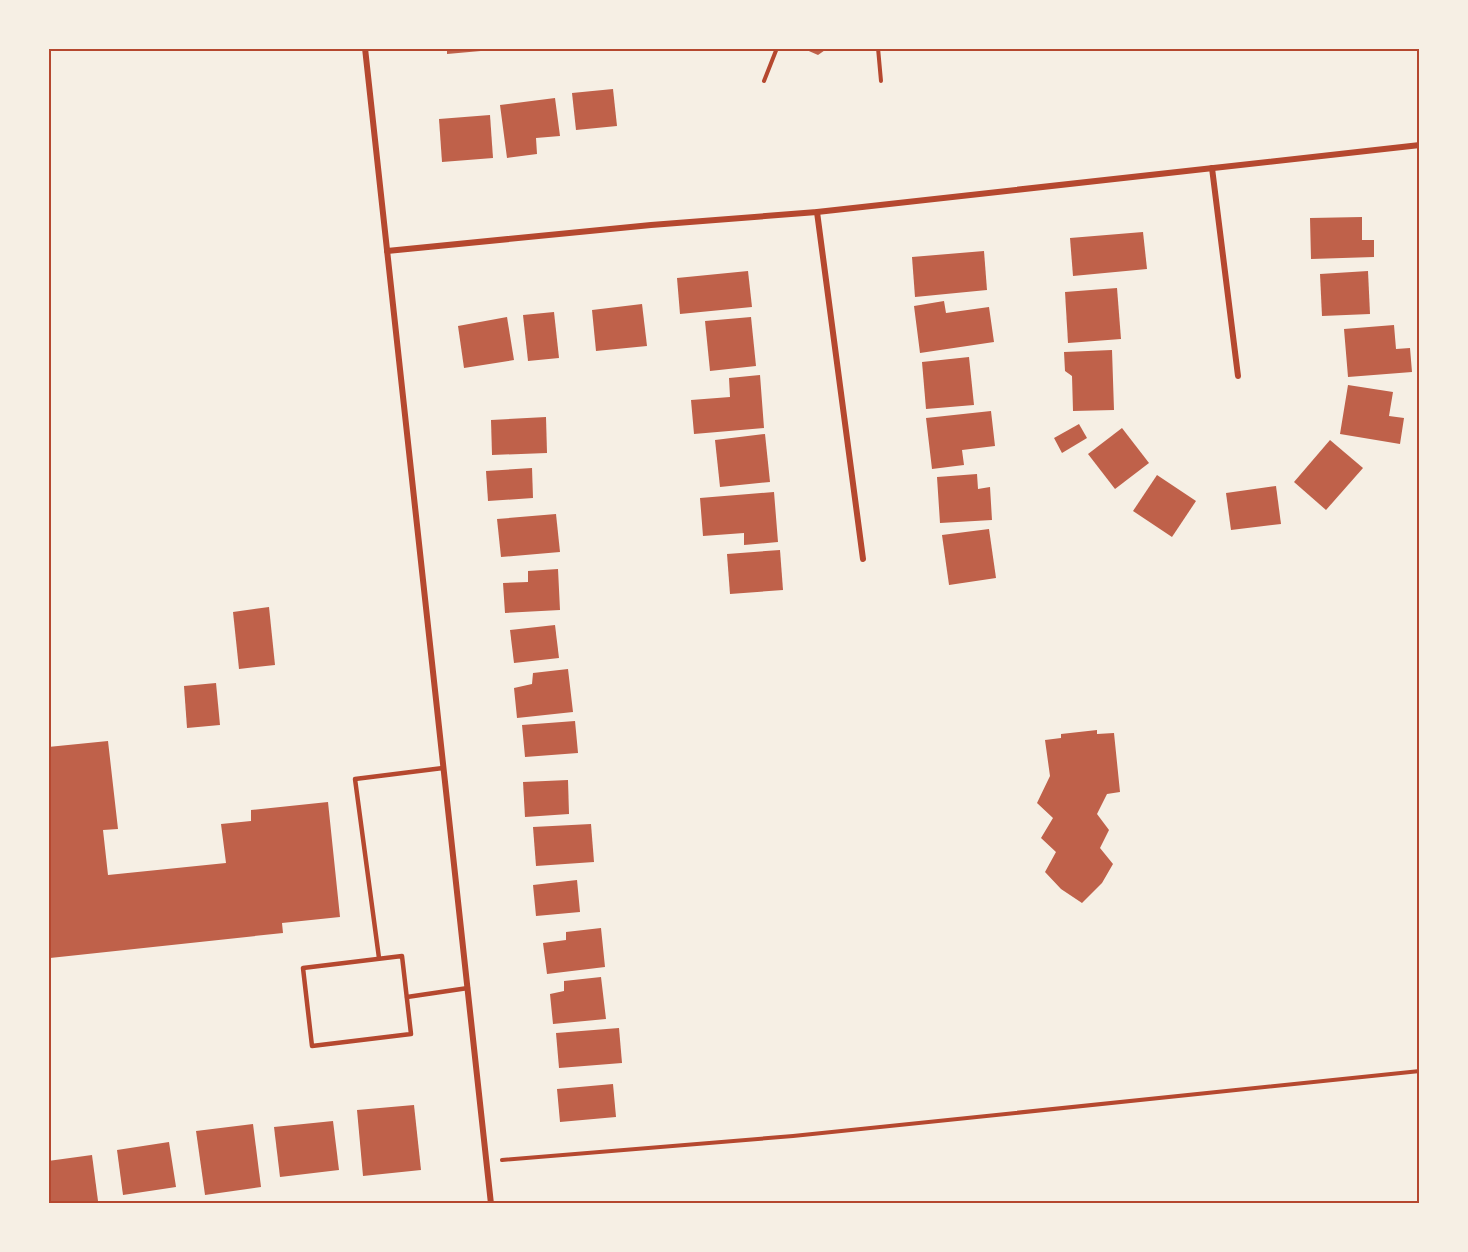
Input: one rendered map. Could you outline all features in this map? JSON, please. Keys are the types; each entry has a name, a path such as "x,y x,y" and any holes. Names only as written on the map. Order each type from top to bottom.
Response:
{"street":[{"path":"364,48 491,1204"},
{"path":"387,251 651,225 817,212 1420,146"},
{"path":"1212,168 1238,376"},
{"path":"817,212 863,559"}],"lane":[{"path":"379,958 355,779 444,768"},
{"path":"402,956 407,997 411,1034 312,1046 303,968 402,956"},
{"path":"407,997 468,988"}],"path":[{"path":"764,81 777,48"},
{"path":"878,48 881,81"},
{"path":"486,1161 793,1136 1420,1071"}],"building":[{"path":"447,48 492,48 492,50 447,54"},
{"path":"802,48 828,48 818,55"},
{"path":"613,89 617,126 576,130 572,93"},
{"path":"555,98 560,136 536,138 537,154 507,158 500,105"},
{"path":"490,115 493,158 442,162 439,119"},
{"path":"1362,217 1362,240 1374,240 1374,257 1311,259 1310,218"},
{"path":"1143,232 1147,269 1073,276 1070,238"},
{"path":"984,251 987,290 915,297 912,257"},
{"path":"748,271 752,307 680,314 677,278"},
{"path":"1368,271 1370,314 1322,316 1320,274"},
{"path":"1117,288 1121,339 1068,343 1065,292"},
{"path":"944,301 946,313 989,307 994,342 920,353 914,306"},
{"path":"642,304 647,346 596,351 592,310"},
{"path":"554,312 559,358 528,361 523,315"},
{"path":"507,317 514,360 464,368 458,326"},
{"path":"751,317 756,366 710,371 705,321"},
{"path":"1394,325 1396,349 1410,348 1412,372 1348,377 1344,329"},
{"path":"1112,350 1114,410 1073,411 1072,376 1065,371 1064,352"},
{"path":"969,357 974,405 926,409 922,362"},
{"path":"760,375 764,428 694,434 691,400 730,397 729,378"},
{"path":"1348,385 1393,392 1389,416 1404,418 1400,444 1340,434"},
{"path":"991,411 995,446 962,450 964,465 932,469 926,418"},
{"path":"546,417 547,453 492,455 491,420"},
{"path":"1079,424 1087,438 1062,453 1054,438"},
{"path":"1122,428 1149,463 1115,489 1088,454"},
{"path":"765,434 770,482 720,487 715,440"},
{"path":"1330,440 1363,468 1326,510 1294,482"},
{"path":"532,468 533,498 488,501 486,471"},
{"path":"977,474 978,489 990,487 992,520 940,523 937,477"},
{"path":"1157,475 1196,501 1172,537 1133,511"},
{"path":"1276,486 1281,524 1231,530 1226,493"},
{"path":"774,492 778,542 744,545 744,533 703,536 700,498"},
{"path":"556,514 560,552 501,557 497,519"},
{"path":"989,529 996,578 949,585 942,535"},
{"path":"780,550 783,590 730,594 727,554"},
{"path":"558,569 560,610 505,613 503,583 528,582 528,571"},
{"path":"269,607 275,665 239,669 233,612"},
{"path":"555,625 559,658 514,663 510,630"},
{"path":"568,669 573,712 517,718 514,688 532,684 533,673"},
{"path":"216,683 220,725 187,728 184,686"},
{"path":"575,721 578,753 525,757 522,725"},
{"path":"1097,730 1097,734 1114,733 1120,792 1107,794 1097,814 1109,830 1100,848 1113,864 1102,883 1082,903 1061,889 1045,872 1056,852 1041,838 1053,818 1037,803 1050,776 1045,740 1061,738 1061,734"},
{"path":"108,741 118,829 103,830 108,875 226,863 221,824 251,821 251,810 328,802 340,917 282,923 283,933 50,958 51,967 48,967 48,747"},
{"path":"568,780 569,814 525,817 523,782"},
{"path":"591,824 594,862 536,866 533,827"},
{"path":"577,880 580,912 536,916 533,885"},
{"path":"601,928 605,967 547,974 543,943 566,940 566,932"},
{"path":"601,977 606,1019 553,1024 550,994 564,991 564,981"},
{"path":"619,1028 622,1063 559,1068 556,1033"},
{"path":"613,1084 616,1117 560,1122 557,1089"},
{"path":"414,1105 421,1170 363,1176 357,1110"},
{"path":"333,1121 339,1170 280,1177 274,1127"},
{"path":"253,1124 261,1187 205,1195 196,1131"},
{"path":"169,1142 176,1187 123,1195 117,1150"},
{"path":"92,1155 98,1201 48,1204 48,1161"}]}
